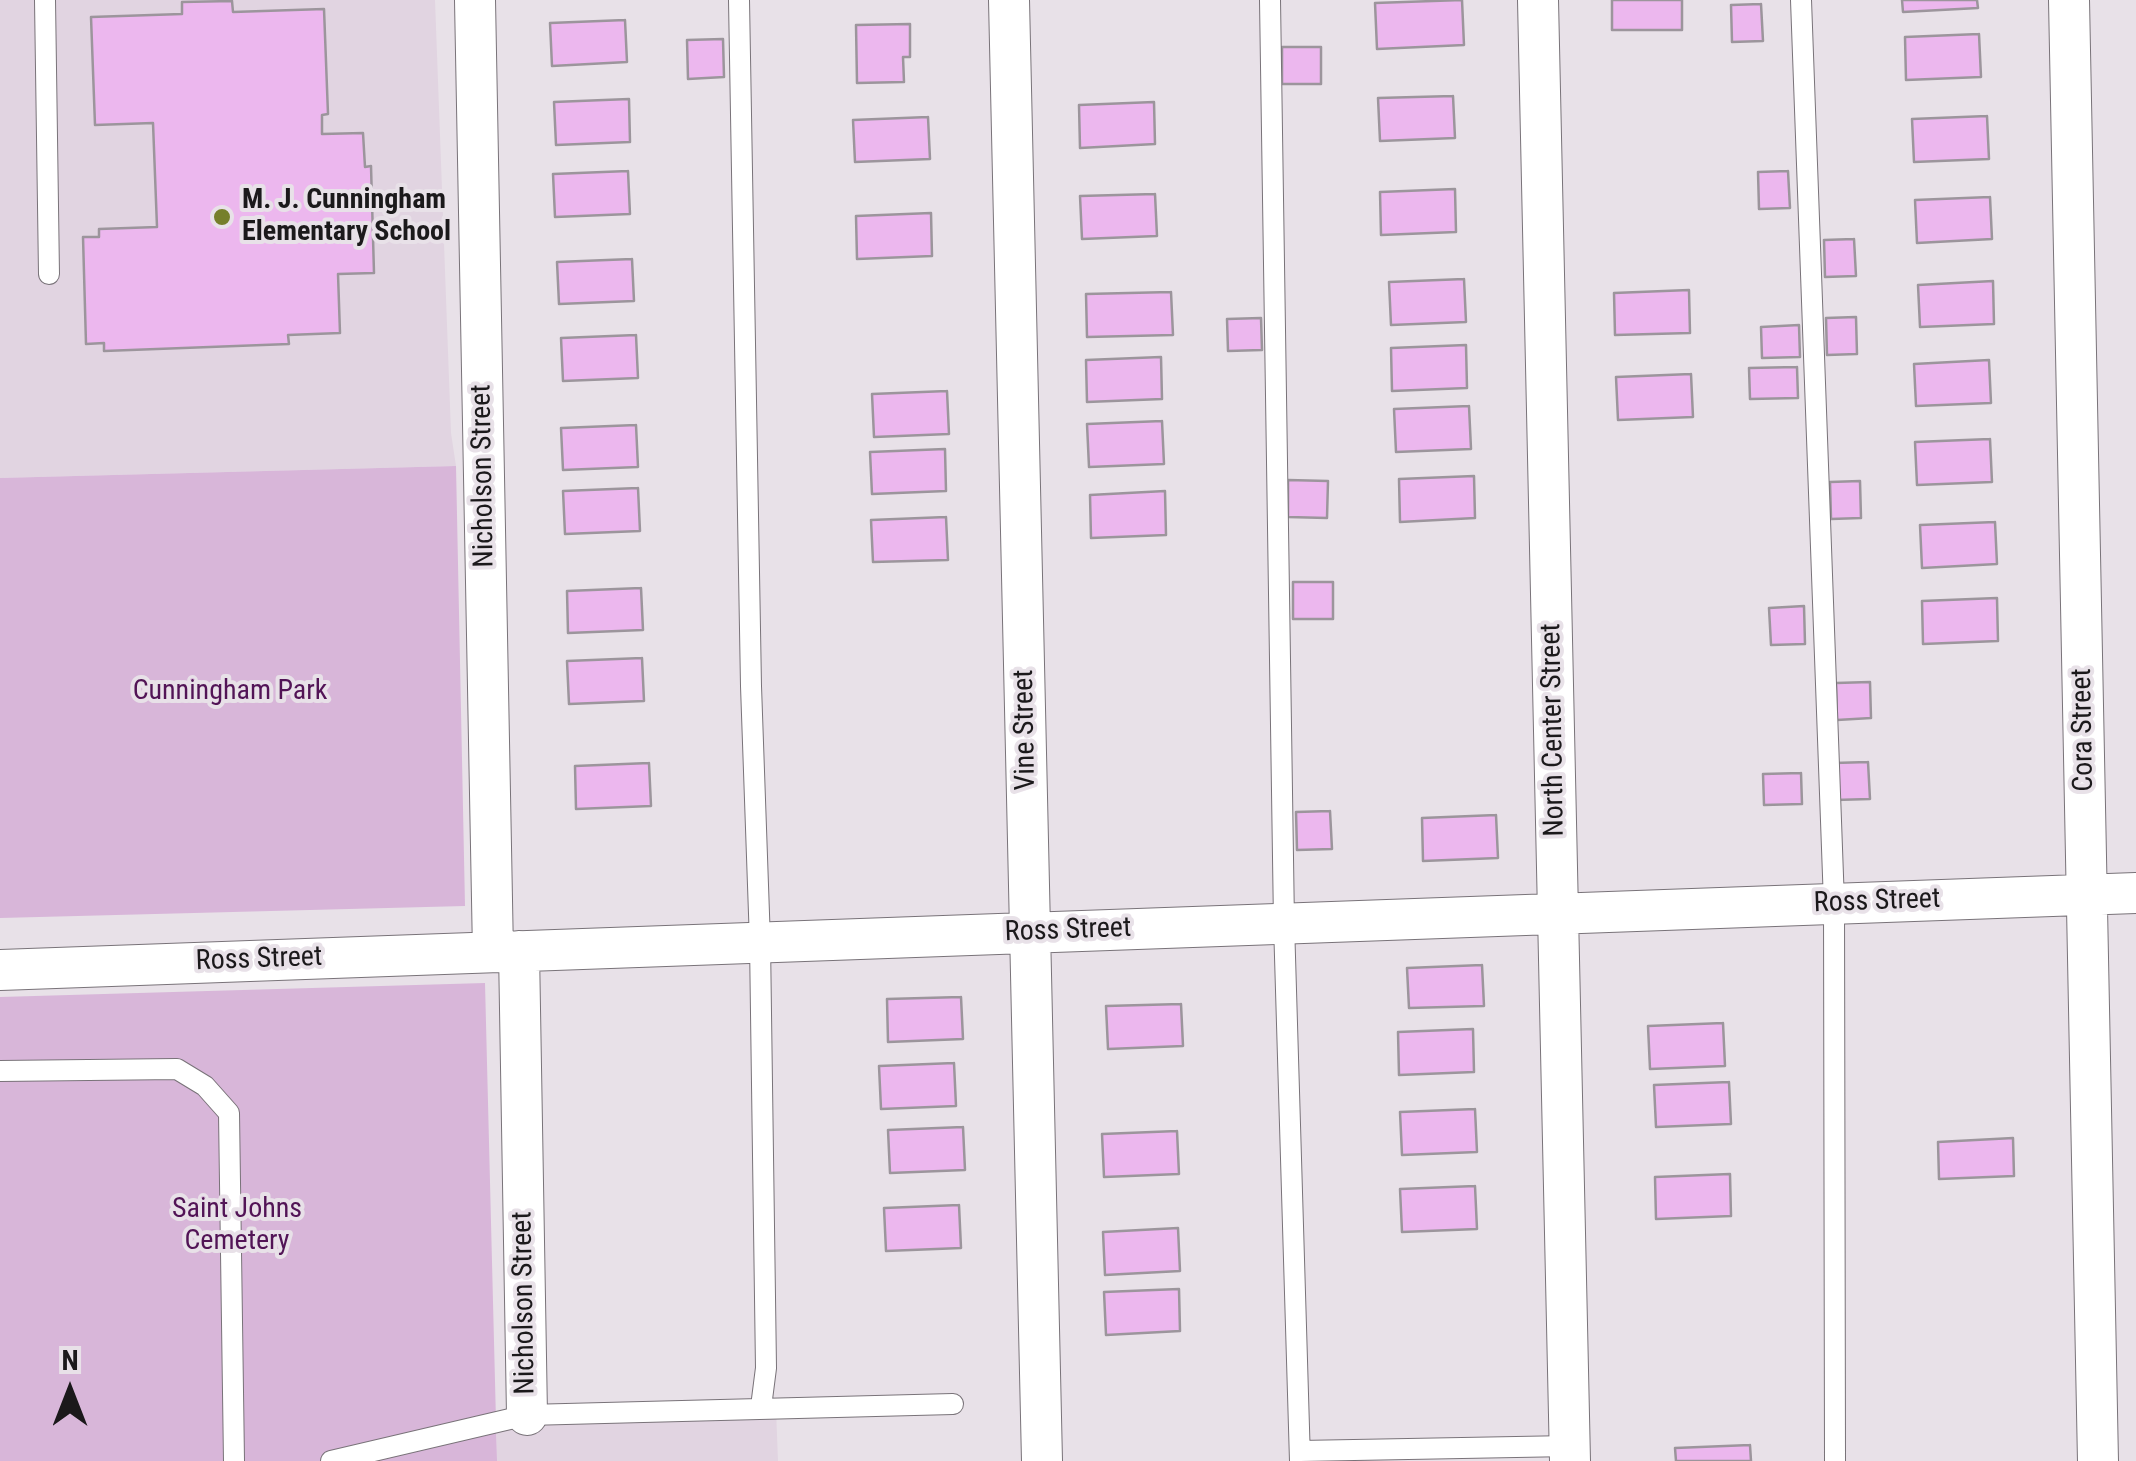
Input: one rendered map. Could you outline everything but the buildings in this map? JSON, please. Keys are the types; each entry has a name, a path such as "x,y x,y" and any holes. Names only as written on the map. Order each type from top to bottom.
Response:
{"street":[{"name":"Nicholson Street","path":"475,0 506,951 527,1415"},
{"name":"Vine Street","path":"1009,0 1042,1461"},
{"name":"North Center Street","path":"1538,0 1570,1453"},
{"name":"Cora Street","path":"2069,0 2098,1461"},
{"name":"Ross Street","path":"0,970 2136,893"}],"lane":[{"path":"45,0 49,274"},
{"path":"738,0 760,942 766,1368 761,1407"},
{"path":"1270,0 1284,923 1300,1456 1570,1453"},
{"path":"1802,0 1834,903 1836,1461"},
{"path":"0,1071 177,1069 205,1086 229,1113 234,1461"},
{"path":"331,1461 527,1415 953,1404"}],"shaded area":[{"name":"M. J. Cunningham Elementary School","path":"0,0 435,0 451,433 456,466 0,478"},
{"path":"776,1409 778,1461 497,1461 497,1425"}],"green space":[{"name":"Cunningham Park","path":"456,466 465,906 0,918 0,478"},
{"name":"Saint Johns Cemetery","path":"485,983 497,1461 0,1461 0,997"}],"place":[{"name":"M. J. Cunningham Elementary School","path":"222,217"}]}
